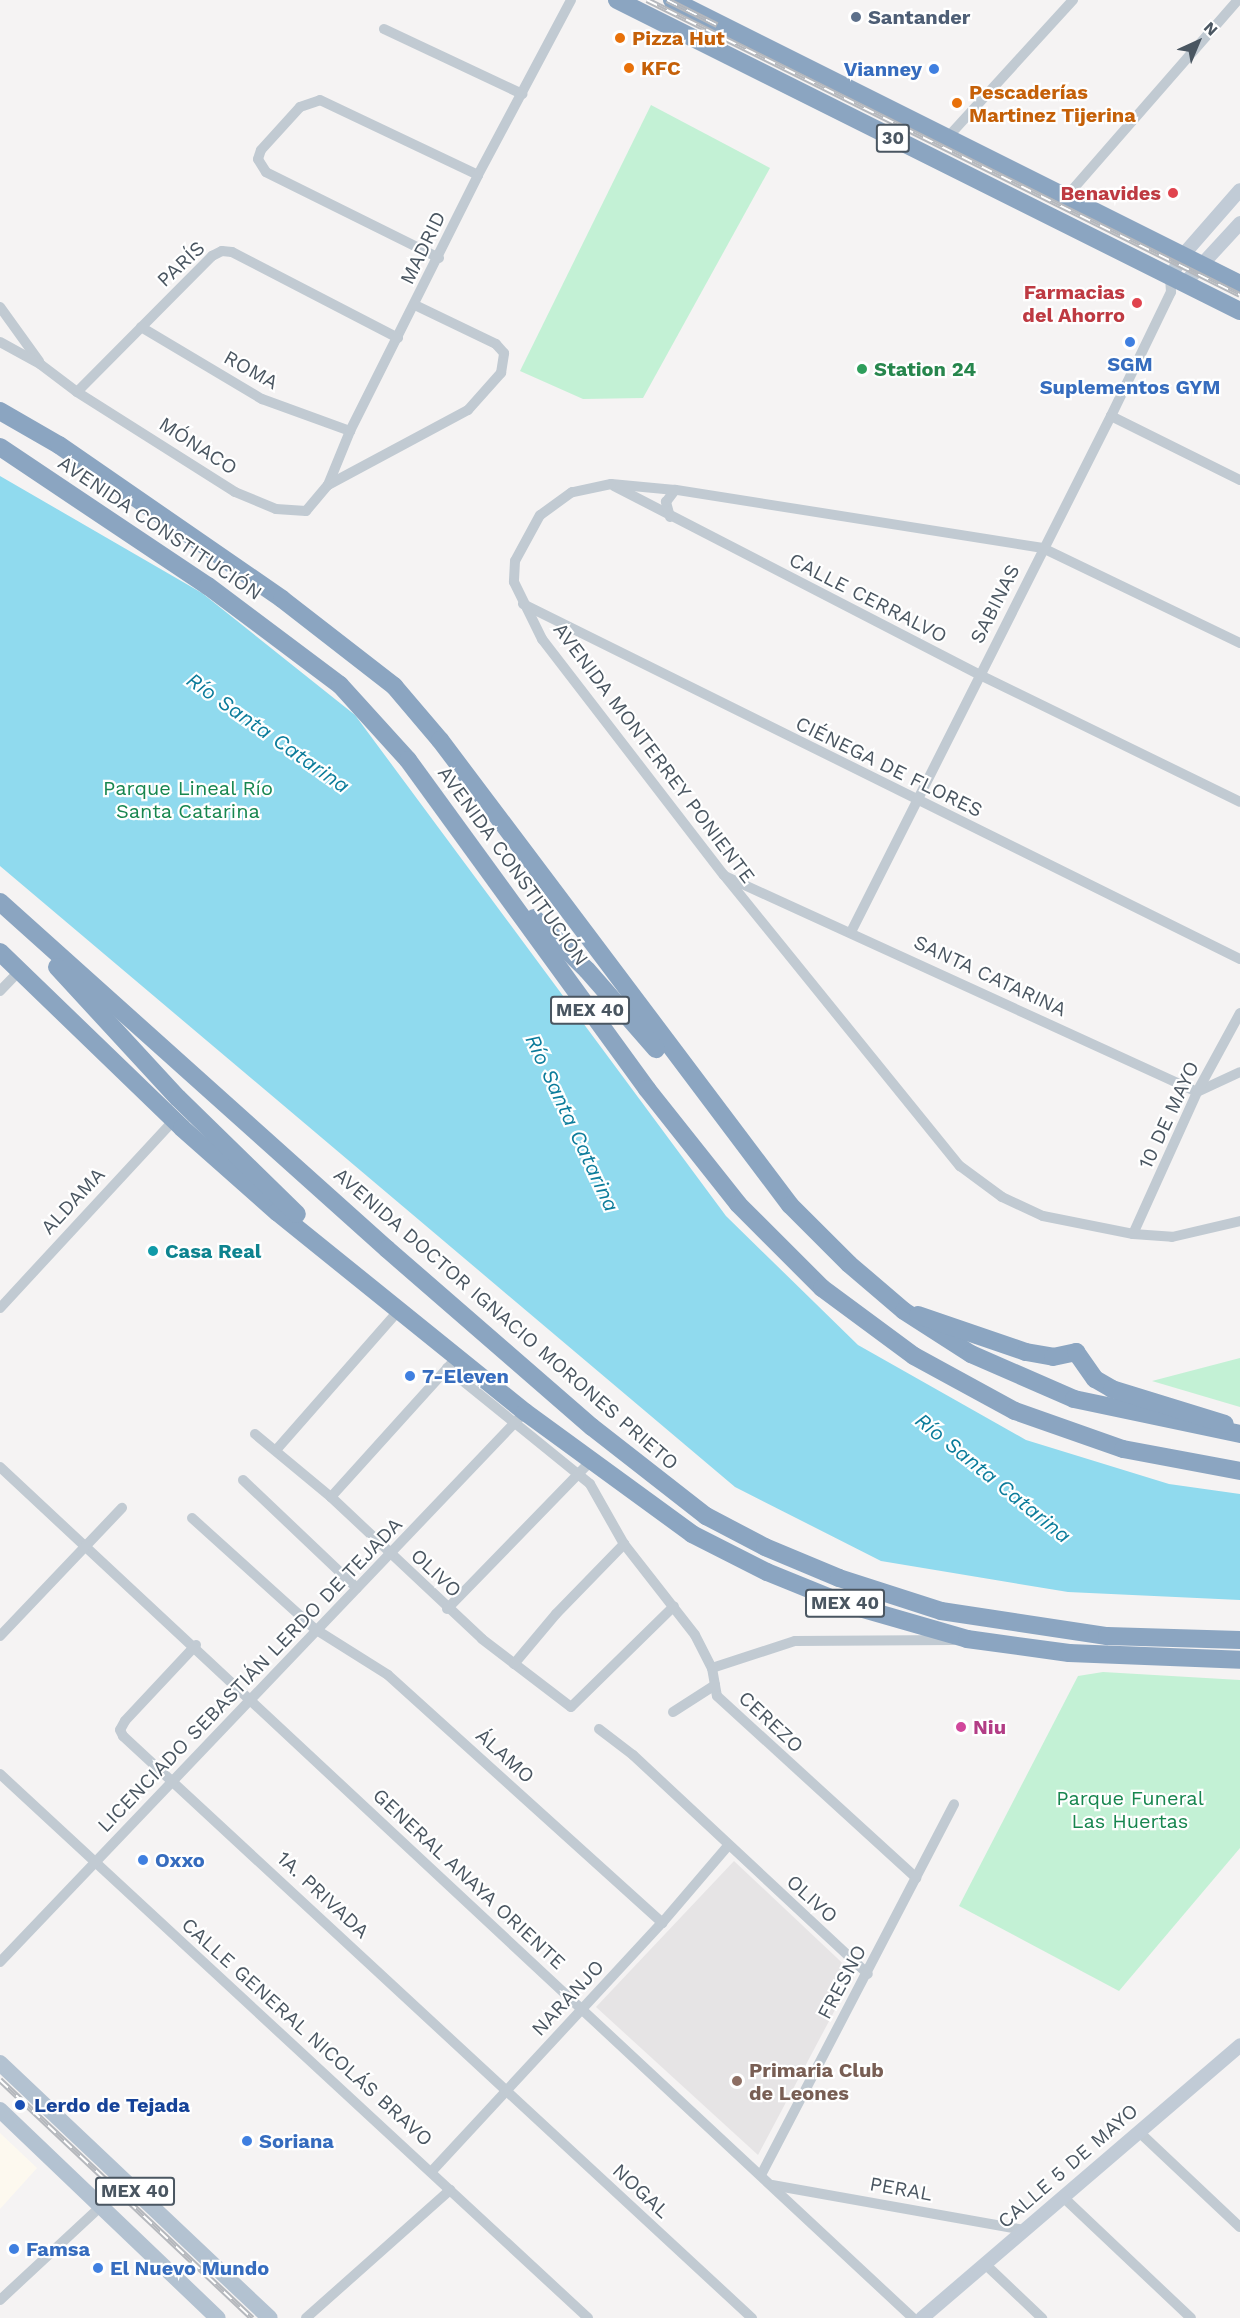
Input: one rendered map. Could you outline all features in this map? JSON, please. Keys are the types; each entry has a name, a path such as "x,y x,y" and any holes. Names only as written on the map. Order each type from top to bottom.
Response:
{"highway":[{"name":"30","path":"616,0 893,138 1175,284"},
{"name":"30","path":"672,0 1183,255"},
{"path":"770,49 778,62 824,89 842,113"},
{"path":"893,138 910,131 947,138"},
{"path":"1183,255 1240,284"},
{"path":"1175,284 1240,311"},
{"name":"AVENIDA CONSTITUCIÓN","path":"0,411 59,445 282,599 394,686 440,740 690,1076 790,1205 849,1264 904,1311 971,1354 1055,1392 1108,1409 1240,1432"},
{"name":"AVENIDA CONSTITUCIÓN","path":"0,447 208,586 340,685 408,760 647,1089 738,1204 822,1288 914,1356 1016,1411 1123,1449 1240,1471"},
{"path":"502,889 587,970 665,1059 690,1076"},
{"path":"2,903 178,1098 373,1289"},
{"name":"AVENIDA DOCTOR IGNACIO MORONES PRIETO","path":"2,903 405,1265 592,1427 706,1516 765,1547 839,1578 941,1611 1107,1636 1240,1640"},
{"name":"MEX 40","path":"0,952 174,1120 277,1212 400,1309 453,1362 585,1468 667,1518 740,1559 846,1604 967,1639 1069,1653 1240,1660"},
{"path":"904,1311 1026,1352 1053,1356 1076,1352 1095,1379 1112,1389 1195,1412 1240,1432"}],"main road":[{"name":"MEX 40","path":"0,2063 270,2318"},
{"name":"MEX 40","path":"0,2110 218,2318"}],"street":[{"name":"MADRID","path":"306,511 328,485 350,431 439,258 478,175 571,0"},
{"path":"947,138 1073,0"},
{"path":"1066,197 1236,1"},
{"path":"384,29 522,94"},
{"path":"439,258 266,172 258,159 261,150 308,102 320,100 478,175"},
{"path":"1175,284 1183,255 1240,190"},
{"path":"1175,284 1202,265 1240,223"},
{"name":"PARÍS","path":"77,392 212,256 222,251 232,252 398,338"},
{"name":"SABINAS","path":"851,932 1175,284"},
{"path":"328,485 468,410 501,373 504,353 496,344 415,305"},
{"path":"0,307 40,364"},
{"name":"ROMA","path":"141,327 262,399 350,431"},
{"path":"0,342 40,364"},
{"name":"MÓNACO","path":"40,364 77,392 235,492 276,509 306,511"},
{"path":"1111,416 1240,480"},
{"name":"AVENIDA MONTERREY PONIENTE","path":"1240,643 1043,548 675,490 611,484 572,492 540,515 515,561 514,582 523,604 548,648 724,875 960,1167 1002,1197 1043,1216 1133,1234 1172,1237 1240,1221"},
{"name":"CALLE CERRALVO","path":"611,484 670,517 980,675 1240,802"},
{"path":"670,517 666,502 675,490"},
{"name":"CIÉNEGA DE FLORES","path":"523,604 916,802 1240,959"},
{"name":"SANTA CATARINA","path":"724,875 1197,1092"},
{"path":"0,991 19,971"},
{"name":"10 DE MAYO","path":"1133,1234 1197,1092 1240,1012"},
{"path":"1197,1092 1240,1072"},
{"name":"ALDAMA","path":"0,1308 174,1120"},
{"path":"277,1449 400,1309"},
{"path":"331,1497 453,1362"},
{"name":"LICENCIADO SEBASTIÁN LERDO DE TEJADA","path":"0,1962 315,1629 520,1417"},
{"name":"OLIVO","path":"255,1434 277,1449 331,1497 447,1609 514,1665 571,1707 674,1606"},
{"name":"GENERAL ANAYA ORIENTE","path":"0,1467 196,1645 442,1883 582,2008 913,2318"},
{"path":"447,1609 585,1468"},
{"name":"CEREZO","path":"585,1468 624,1544 674,1606 712,1668 714,1685 725,1705 916,1878"},
{"path":"243,1480 357,1588"},
{"path":"0,1636 122,1508"},
{"name":"ÁLAMO","path":"192,1518 315,1629 387,1675 662,1923"},
{"path":"514,1665 556,1614 624,1544"},
{"path":"712,1668 795,1641 967,1639"},
{"name":"1A. PRIVADA","path":"196,1645 122,1725 123,1736 505,2090"},
{"path":"673,1712 714,1685"},
{"name":"OLIVO","path":"599,1729 633,1755 727,1847 868,1974"},
{"name":"CALLE GENERAL NICOLÁS BRAVO","path":"0,1774 432,2171 588,2318"},
{"name":"FRESNO","path":"761,2175 868,1974 954,1804"},
{"name":"NARANJO","path":"432,2171 662,1923 727,1847"},
{"name":"CALLE 5 DE MAYO","path":"922,2318 1240,2044"},
{"name":"NOGAL","path":"505,2090 752,2318"},
{"path":"1138,2131 1240,2227"},
{"name":"PERAL","path":"771,2185 1024,2230"},
{"path":"306,2318 450,2190"},
{"path":"1063,2197 1191,2318"},
{"path":"0,2300 101,2206"},
{"path":"985,2264 1042,2318"}],"shaded area":[{"name":"Primaria Club de Leones","path":"734,1861 854,1974 758,2155 596,2007"},
{"path":"0,2133 37,2168 0,2209"}],"green space":[{"path":"651,105 770,168 643,398 583,399 520,371"},
{"path":"1240,1358 1240,1407 1152,1381"},
{"name":"Parque Funeral Las Huertas","path":"1103,1672 1240,1680 1240,1848 1119,1991 959,1906 1078,1676"}],"water":[{"name":"Río Santa Catarina","path":"0,476 202,593 355,715 726,1216 858,1345 1026,1440 1169,1484 1240,1494 1240,1600 1068,1592 881,1561 735,1487 0,866"}],"railway":[{"path":"647,0 1240,295"},
{"path":"667,0 717,25"},
{"path":"0,2080 252,2318"}],"place":[{"name":"Santander","path":"856,17"},
{"name":"Pizza Hut","path":"620,38"},
{"name":"KFC","path":"629,68"},
{"name":"Vianney","path":"934,69"},
{"name":"Pescaderías Martinez Tijerina","path":"957,103"},
{"name":"Benavides","path":"1173,193"},
{"name":"Farmacias del Ahorro","path":"1137,303"},
{"name":"SGM Suplementos GYM","path":"1130,342"},
{"name":"Station 24","path":"862,369"},
{"name":"Casa Real","path":"153,1251"},
{"name":"7-Eleven","path":"410,1376"},
{"name":"Niu","path":"961,1727"},
{"name":"Oxxo","path":"143,1860"},
{"name":"Primaria Club de Leones","path":"737,2081"},
{"name":"Lerdo de Tejada","path":"20,2105"},
{"name":"Soriana","path":"247,2141"},
{"name":"Famsa","path":"14,2249"},
{"name":"El Nuevo Mundo","path":"98,2268"}],"park label":[{"name":"Parque Lineal Río Santa Catarina","path":"188,800"}]}
